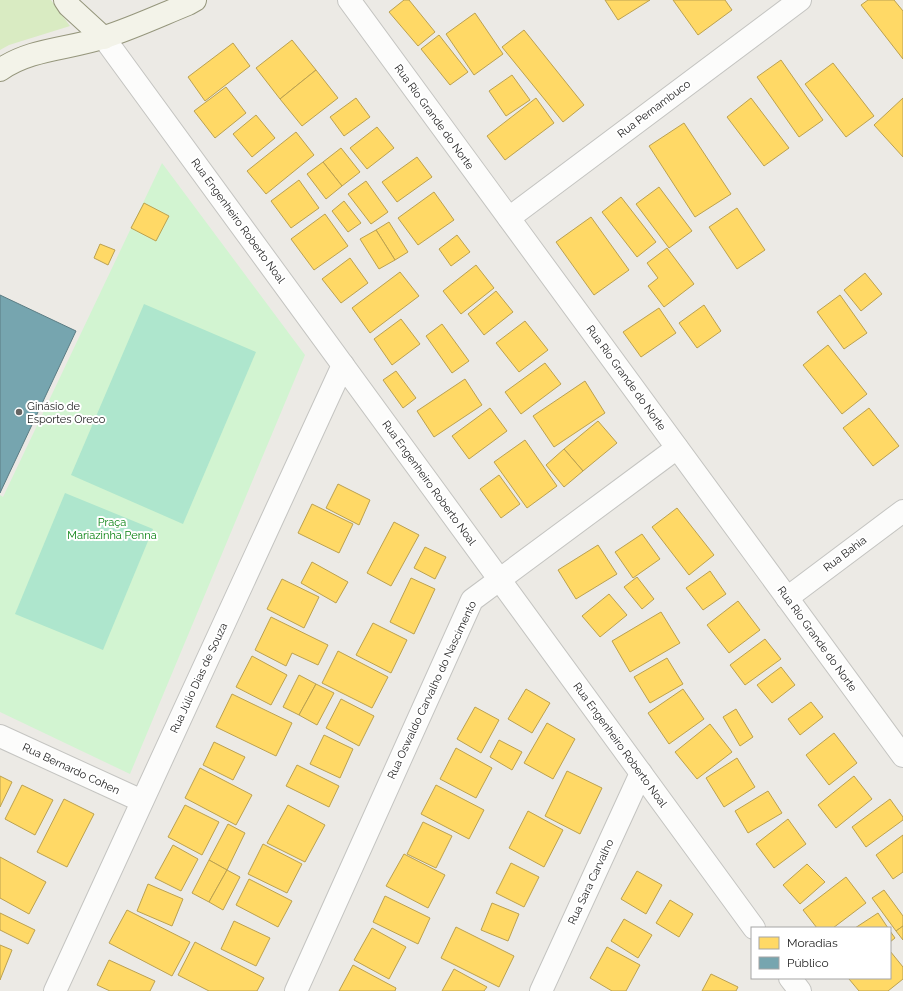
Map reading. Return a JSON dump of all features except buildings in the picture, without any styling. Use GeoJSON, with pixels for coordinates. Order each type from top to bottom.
{"type":"FeatureCollection","features":[{"type":"Feature","properties":{"kind":"main road"},"geometry":{"type":"LineString","coordinates":[[65,0],[69,6],[104,38]]}},
{"type":"Feature","properties":{"kind":"main road"},"geometry":{"type":"LineString","coordinates":[[0,70],[9,63],[30,55],[104,38],[195,0]]}},
{"type":"Feature","properties":{"kind":"street","name":"Rua Rio Grande do Norte"},"geometry":{"type":"LineString","coordinates":[[349,0],[903,756]]}},
{"type":"Feature","properties":{"kind":"street","name":"Rua Pernambuco"},"geometry":{"type":"LineString","coordinates":[[509,218],[800,0]]}},
{"type":"Feature","properties":{"kind":"street","name":"Rua Engenheiro Roberto Noal"},"geometry":{"type":"LineString","coordinates":[[104,38],[753,927]]}},
{"type":"Feature","properties":{"kind":"street","name":"Rua Júlio Dias de Souza"},"geometry":{"type":"LineString","coordinates":[[55,991],[343,365]]}},
{"type":"Feature","properties":{"kind":"street","name":"Rua Oswaldo Carvalho do Nascimento"},"geometry":{"type":"LineString","coordinates":[[296,991],[472,600],[677,448]]}},
{"type":"Feature","properties":{"kind":"street","name":"Rua Bahia"},"geometry":{"type":"LineString","coordinates":[[787,598],[903,511]]}},
{"type":"Feature","properties":{"kind":"street","name":"Rua Bernardo Cohen"},"geometry":{"type":"LineString","coordinates":[[0,736],[142,801]]}},
{"type":"Feature","properties":{"kind":"street","name":"Rua Sara Carvalho"},"geometry":{"type":"LineString","coordinates":[[542,991],[641,773]]}},
{"type":"Feature","properties":{"kind":"green space"},"geometry":{"type":"Polygon","coordinates":[[[0,0],[51,0],[70,26],[9,45],[0,50],[0,0]]]}},
{"type":"Feature","properties":{"kind":"green space","name":"Praça Mariazinha Penna"},"geometry":{"type":"Polygon","coordinates":[[[162,163],[305,355],[130,774],[0,712],[0,495],[3,497],[162,163]]]}},
{"type":"Feature","properties":{"kind":"green space"},"geometry":{"type":"Polygon","coordinates":[[[144,304],[256,352],[183,524],[71,475],[144,304]]]}},
{"type":"Feature","properties":{"kind":"green space"},"geometry":{"type":"Polygon","coordinates":[[[65,493],[153,529],[103,650],[15,614],[65,493]]]}},
{"type":"Feature","properties":{"kind":"place","name":"Ginásio de Esportes Oreco"},"geometry":{"type":"Point","coordinates":[19,412]}}]}
